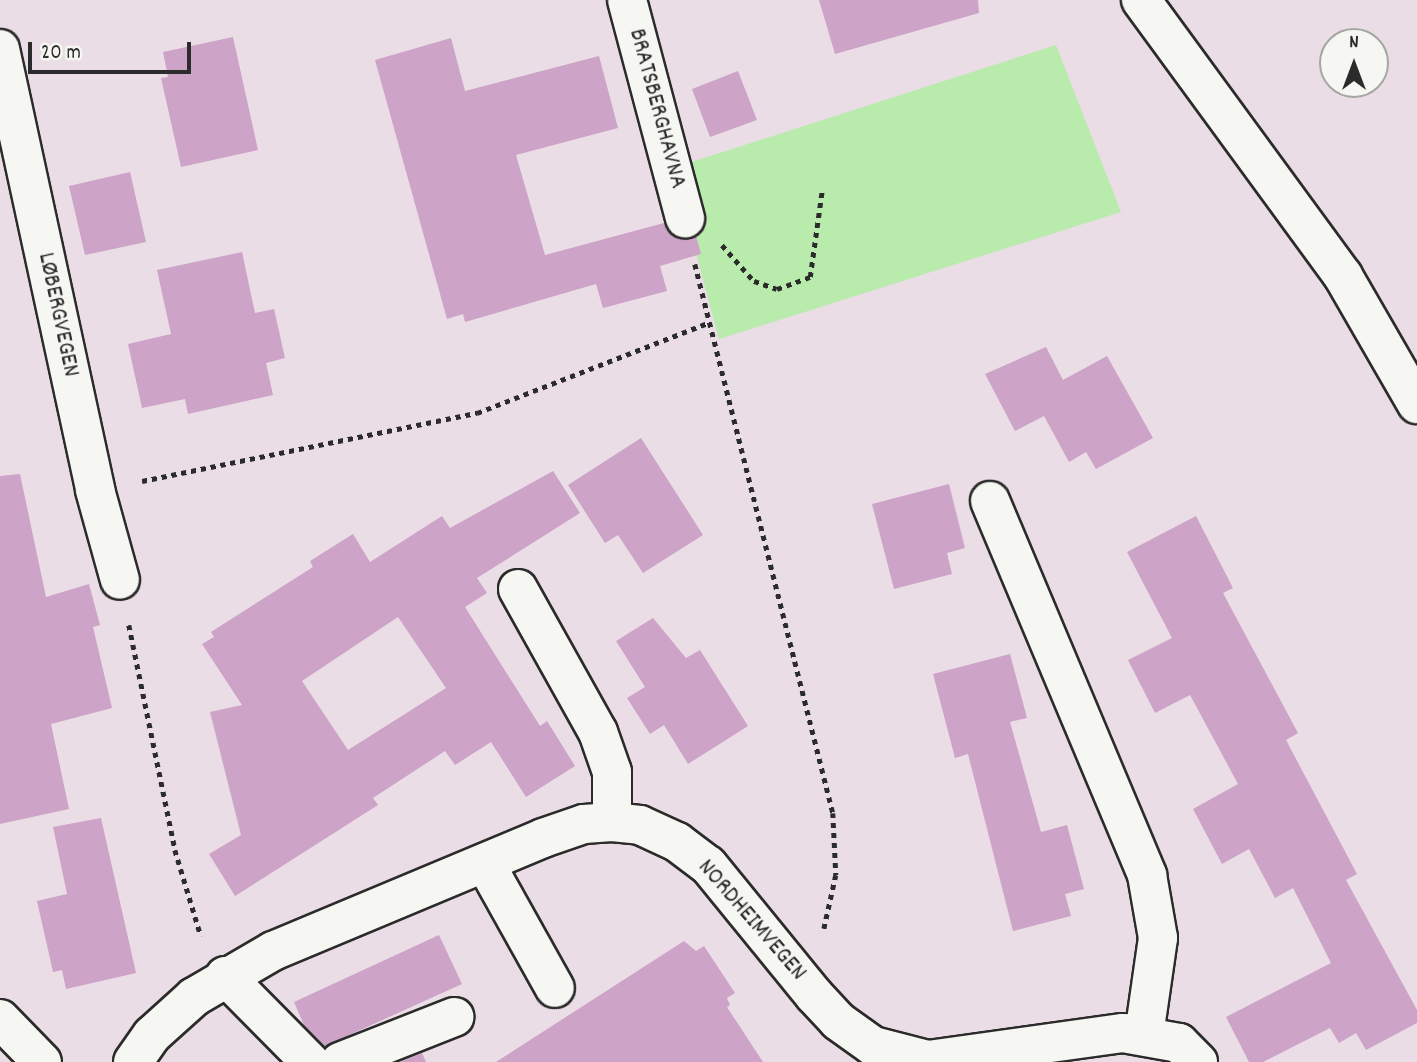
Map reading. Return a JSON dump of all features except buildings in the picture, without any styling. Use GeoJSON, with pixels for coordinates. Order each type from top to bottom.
{"type":"FeatureCollection","features":[{"type":"Feature","properties":{"kind":"street","name":"BRATSBERGHAVNA"},"geometry":{"type":"LineString","coordinates":[[627,0],[685,218]]}},
{"type":"Feature","properties":{"kind":"street"},"geometry":{"type":"LineString","coordinates":[[1140,0],[1343,276],[1417,404]]}},
{"type":"Feature","properties":{"kind":"street","name":"LØBERGVEGEN"},"geometry":{"type":"LineString","coordinates":[[0,48],[95,490],[120,580]]}},
{"type":"Feature","properties":{"kind":"street"},"geometry":{"type":"LineString","coordinates":[[990,501],[1147,875],[1158,938],[1144,1035]]}},
{"type":"Feature","properties":{"kind":"street"},"geometry":{"type":"LineString","coordinates":[[518,589],[598,732],[612,772],[612,822]]}},
{"type":"Feature","properties":{"kind":"street","name":"NORDHEIMVEGEN"},"geometry":{"type":"LineString","coordinates":[[133,1062],[152,1035],[225,976],[273,951],[584,824],[612,822],[640,825],[677,842],[708,865],[814,995],[838,1021],[873,1046],[928,1060],[1123,1033],[1179,1043],[1198,1062]]}},
{"type":"Feature","properties":{"kind":"street"},"geometry":{"type":"LineString","coordinates":[[485,863],[555,988]]}},
{"type":"Feature","properties":{"kind":"street"},"geometry":{"type":"LineString","coordinates":[[225,976],[310,1062]]}},
{"type":"Feature","properties":{"kind":"street"},"geometry":{"type":"LineString","coordinates":[[340,1062],[454,1017]]}},
{"type":"Feature","properties":{"kind":"street"},"geometry":{"type":"LineString","coordinates":[[0,1019],[42,1062]]}},
{"type":"Feature","properties":{"kind":"path"},"geometry":{"type":"LineString","coordinates":[[814,995],[836,875],[833,813],[708,323],[685,218],[709,224],[727,253],[754,281],[777,289],[810,277],[822,191]]}},
{"type":"Feature","properties":{"kind":"path"},"geometry":{"type":"LineString","coordinates":[[95,490],[477,413],[708,323]]}},
{"type":"Feature","properties":{"kind":"path"},"geometry":{"type":"LineString","coordinates":[[120,580],[194,926],[225,976]]}},
{"type":"Feature","properties":{"kind":"green space"},"geometry":{"type":"Polygon","coordinates":[[[1056,45],[1121,212],[719,339],[673,168],[1056,45]]]}}]}
